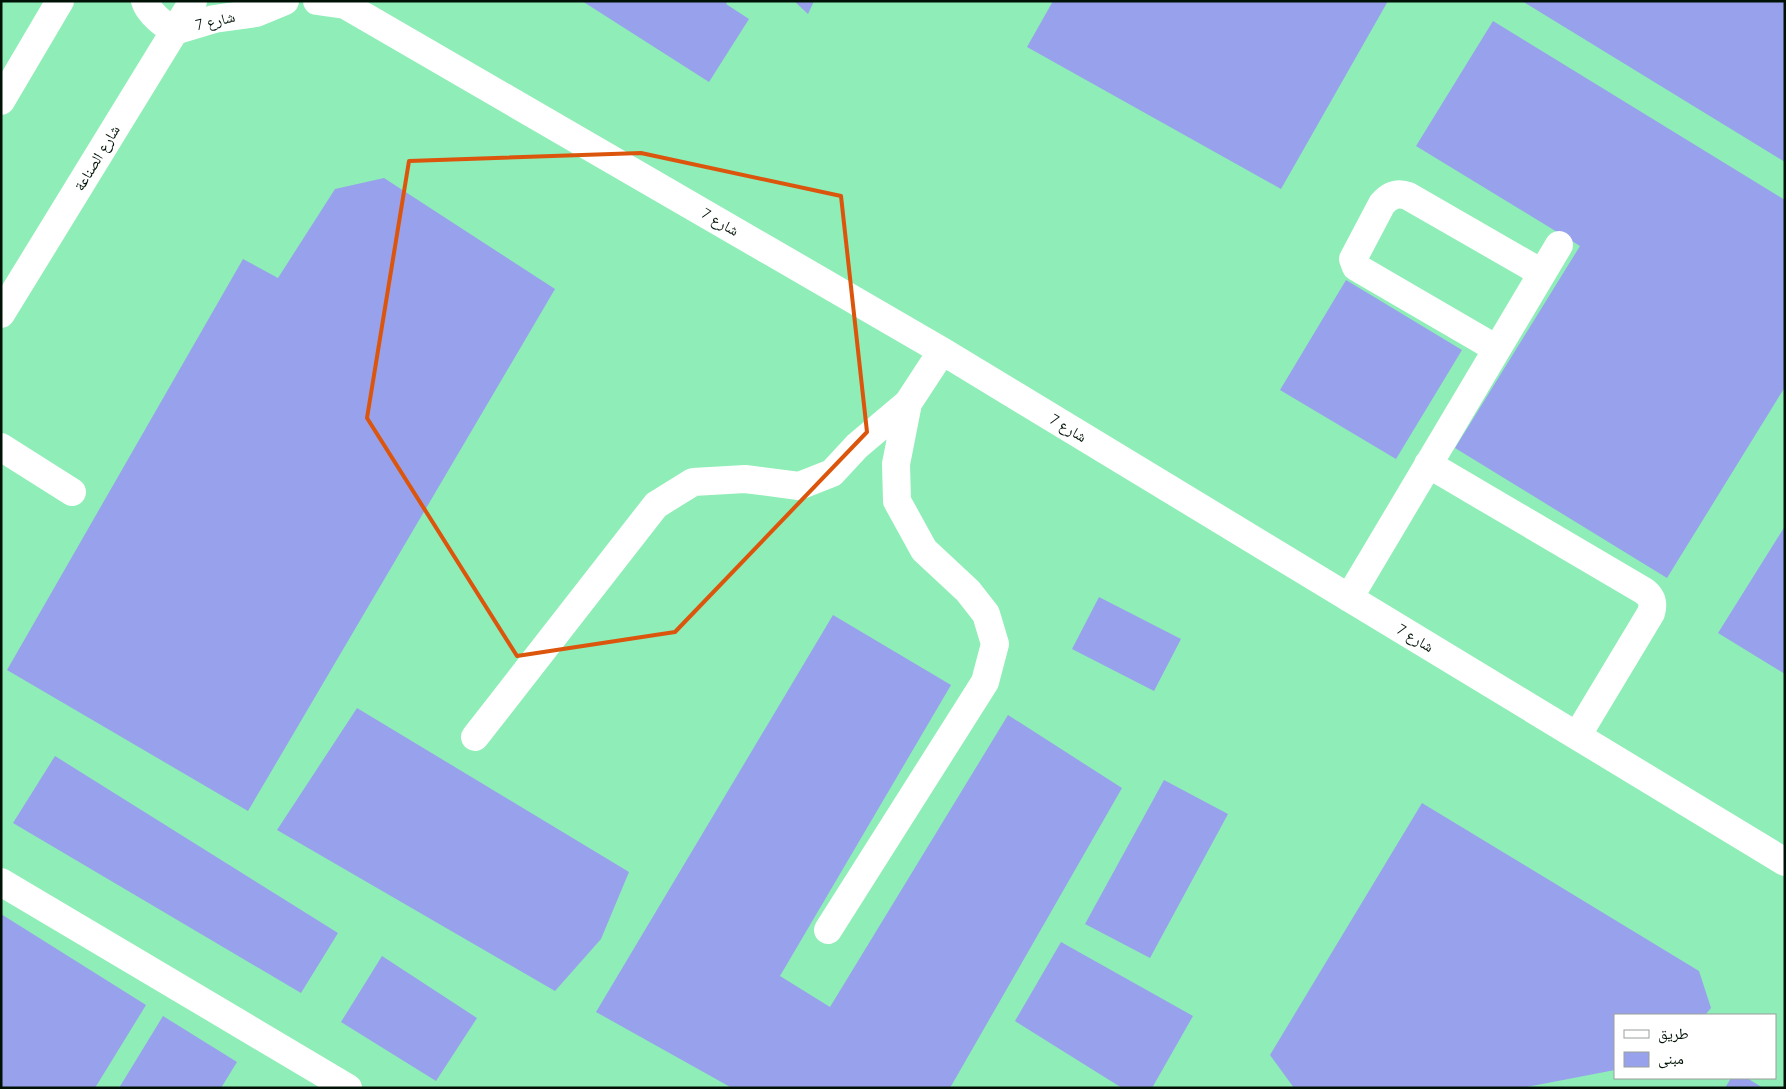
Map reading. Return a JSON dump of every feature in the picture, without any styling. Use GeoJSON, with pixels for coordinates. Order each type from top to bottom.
{"type":"FeatureCollection","features":[{"type":"Feature","properties":{"kind":"street"},"geometry":{"type":"LineString","coordinates":[[1,101],[60,1]]}},
{"type":"Feature","properties":{"kind":"street"},"geometry":{"type":"LineString","coordinates":[[145,1],[147,7],[161,22],[174,32]]}},
{"type":"Feature","properties":{"kind":"street","name":"شارع الصناعة"},"geometry":{"type":"LineString","coordinates":[[1,314],[193,1]]}},
{"type":"Feature","properties":{"kind":"street","name":"شارع 7"},"geometry":{"type":"LineString","coordinates":[[174,32],[214,20],[256,13],[285,1]]}},
{"type":"Feature","properties":{"kind":"street","name":"شارع 7"},"geometry":{"type":"LineString","coordinates":[[317,1],[344,3],[942,350],[1785,862]]}},
{"type":"Feature","properties":{"kind":"street"},"geometry":{"type":"LineString","coordinates":[[1497,349],[1356,267],[1353,259],[1382,204],[1387,198],[1402,193],[1542,273]]}},
{"type":"Feature","properties":{"kind":"street"},"geometry":{"type":"LineString","coordinates":[[1349,598],[1559,245]]}},
{"type":"Feature","properties":{"kind":"street"},"geometry":{"type":"LineString","coordinates":[[475,736],[656,505],[693,482],[745,479],[799,486],[832,473],[856,446],[908,403],[942,350]]}},
{"type":"Feature","properties":{"kind":"street"},"geometry":{"type":"LineString","coordinates":[[828,930],[985,682],[996,644],[986,614],[968,591],[924,550],[897,501],[896,464],[908,403]]}},
{"type":"Feature","properties":{"kind":"street"},"geometry":{"type":"LineString","coordinates":[[1,447],[72,492]]}},
{"type":"Feature","properties":{"kind":"street"},"geometry":{"type":"LineString","coordinates":[[1428,464],[1649,595],[1652,601],[1651,613],[1577,736]]}},
{"type":"Feature","properties":{"kind":"street"},"geometry":{"type":"LineString","coordinates":[[1,882],[348,1088]]}},
{"type":"Feature","properties":{"kind":"highlighted area"},"geometry":{"type":"Polygon","coordinates":[[[641,153],[841,196],[867,432],[675,632],[517,656],[367,418],[409,161],[641,153]]]}},
{"type":"Feature","properties":{"kind":"shaded area"},"geometry":{"type":"Polygon","coordinates":[[[1,1],[1785,1],[1785,1088],[1,1088],[1,1]]]}},
{"type":"Feature","properties":{"kind":"building"},"geometry":{"type":"Polygon","coordinates":[[[582,1],[728,1],[726,4],[749,19],[709,82],[582,1]]]}},
{"type":"Feature","properties":{"kind":"building"},"geometry":{"type":"Polygon","coordinates":[[[794,1],[814,1],[808,14],[794,1]]]}},
{"type":"Feature","properties":{"kind":"building"},"geometry":{"type":"Polygon","coordinates":[[[1053,1],[1388,1],[1281,189],[1027,47],[1053,1]]]}},
{"type":"Feature","properties":{"kind":"building"},"geometry":{"type":"Polygon","coordinates":[[[1522,1],[1785,1],[1785,162],[1522,1]]]}},
{"type":"Feature","properties":{"kind":"building"},"geometry":{"type":"Polygon","coordinates":[[[1493,21],[1785,200],[1785,387],[1667,578],[1455,448],[1580,246],[1416,146],[1493,21]]]}},
{"type":"Feature","properties":{"kind":"building"},"geometry":{"type":"Polygon","coordinates":[[[384,178],[555,289],[248,811],[7,670],[243,259],[278,278],[335,189],[384,178]]]}},
{"type":"Feature","properties":{"kind":"building"},"geometry":{"type":"Polygon","coordinates":[[[1346,280],[1462,350],[1396,459],[1280,390],[1346,280]]]}},
{"type":"Feature","properties":{"kind":"building"},"geometry":{"type":"Polygon","coordinates":[[[1785,526],[1785,674],[1718,633],[1785,526]]]}},
{"type":"Feature","properties":{"kind":"building"},"geometry":{"type":"Polygon","coordinates":[[[1099,597],[1181,639],[1154,691],[1072,649],[1099,597]]]}},
{"type":"Feature","properties":{"kind":"building"},"geometry":{"type":"Polygon","coordinates":[[[833,615],[951,685],[780,976],[830,1007],[1008,715],[1122,788],[950,1088],[732,1088],[596,1012],[833,615]]]}},
{"type":"Feature","properties":{"kind":"building"},"geometry":{"type":"Polygon","coordinates":[[[357,708],[629,872],[601,939],[555,991],[277,830],[357,708]]]}},
{"type":"Feature","properties":{"kind":"building"},"geometry":{"type":"Polygon","coordinates":[[[55,756],[338,933],[301,993],[13,823],[55,756]]]}},
{"type":"Feature","properties":{"kind":"building"},"geometry":{"type":"Polygon","coordinates":[[[1164,780],[1228,814],[1150,958],[1085,924],[1164,780]]]}},
{"type":"Feature","properties":{"kind":"building"},"geometry":{"type":"Polygon","coordinates":[[[1422,803],[1699,971],[1711,1008],[1706,1014],[1614,1014],[1614,1070],[1521,1088],[1294,1088],[1270,1055],[1422,803]]]}},
{"type":"Feature","properties":{"kind":"building"},"geometry":{"type":"Polygon","coordinates":[[[1,914],[146,1005],[95,1088],[1,1088],[1,914]]]}},
{"type":"Feature","properties":{"kind":"building"},"geometry":{"type":"Polygon","coordinates":[[[1061,942],[1193,1016],[1152,1088],[1122,1088],[1015,1021],[1061,942]]]}},
{"type":"Feature","properties":{"kind":"building"},"geometry":{"type":"Polygon","coordinates":[[[382,956],[477,1018],[436,1081],[341,1022],[382,956]]]}},
{"type":"Feature","properties":{"kind":"building"},"geometry":{"type":"Polygon","coordinates":[[[163,1016],[237,1062],[221,1088],[119,1088],[163,1016]]]}},
{"type":"Feature","properties":{"kind":"building"},"geometry":{"type":"Polygon","coordinates":[[[1730,1079],[1749,1079],[1763,1088],[1725,1088],[1730,1079]]]}}]}
